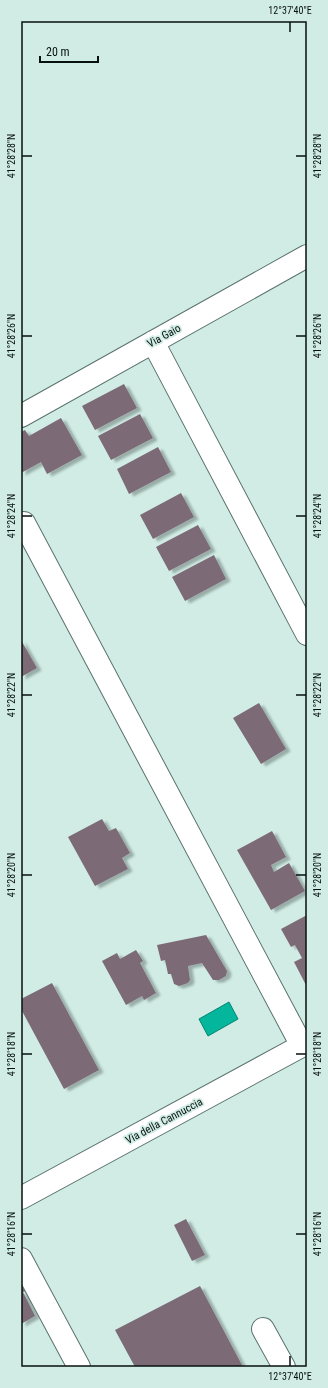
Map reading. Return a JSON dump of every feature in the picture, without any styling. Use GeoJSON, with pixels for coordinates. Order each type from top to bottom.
{"type":"FeatureCollection","features":[{"type":"Feature","properties":{"kind":"street","name":"Via Gaio"},"geometry":{"type":"LineString","coordinates":[[21,416],[307,256]]}},
{"type":"Feature","properties":{"kind":"street"},"geometry":{"type":"LineString","coordinates":[[153,342],[307,634]]}},
{"type":"Feature","properties":{"kind":"street"},"geometry":{"type":"LineString","coordinates":[[24,523],[304,1045]]}},
{"type":"Feature","properties":{"kind":"street","name":"Via della Cannuccia"},"geometry":{"type":"LineString","coordinates":[[21,1198],[304,1045]]}},
{"type":"Feature","properties":{"kind":"street"},"geometry":{"type":"LineString","coordinates":[[21,1259],[79,1367]]}},
{"type":"Feature","properties":{"kind":"street"},"geometry":{"type":"LineString","coordinates":[[263,1329],[284,1367]]}},
{"type":"Feature","properties":{"kind":"shaded area"},"geometry":{"type":"Polygon","coordinates":[[[229,1002],[238,1019],[208,1036],[199,1019],[229,1002]]]}},
{"type":"Feature","properties":{"kind":"building"},"geometry":{"type":"Polygon","coordinates":[[[124,384],[137,408],[95,430],[82,406],[124,384]]]}},
{"type":"Feature","properties":{"kind":"building"},"geometry":{"type":"Polygon","coordinates":[[[140,414],[153,438],[111,460],[98,436],[140,414]]]}},
{"type":"Feature","properties":{"kind":"building"},"geometry":{"type":"Polygon","coordinates":[[[61,418],[82,455],[47,474],[41,462],[21,473],[21,432],[25,430],[29,436],[61,418]]]}},
{"type":"Feature","properties":{"kind":"building"},"geometry":{"type":"Polygon","coordinates":[[[158,447],[171,472],[129,494],[117,469],[158,447]]]}},
{"type":"Feature","properties":{"kind":"building"},"geometry":{"type":"Polygon","coordinates":[[[181,493],[194,517],[153,539],[140,515],[181,493]]]}},
{"type":"Feature","properties":{"kind":"building"},"geometry":{"type":"Polygon","coordinates":[[[198,525],[211,549],[169,571],[156,547],[198,525]]]}},
{"type":"Feature","properties":{"kind":"building"},"geometry":{"type":"Polygon","coordinates":[[[214,555],[226,579],[185,601],[172,577],[214,555]]]}},
{"type":"Feature","properties":{"kind":"building"},"geometry":{"type":"Polygon","coordinates":[[[21,640],[37,668],[21,677],[21,640]]]}},
{"type":"Feature","properties":{"kind":"building"},"geometry":{"type":"Polygon","coordinates":[[[259,703],[286,749],[261,764],[233,718],[259,703]]]}},
{"type":"Feature","properties":{"kind":"building"},"geometry":{"type":"Polygon","coordinates":[[[102,819],[109,831],[116,828],[130,853],[122,858],[128,869],[95,886],[68,837],[102,819]]]}},
{"type":"Feature","properties":{"kind":"building"},"geometry":{"type":"Polygon","coordinates":[[[272,831],[286,857],[271,865],[274,872],[289,863],[305,891],[271,910],[237,850],[272,831]]]}},
{"type":"Feature","properties":{"kind":"building"},"geometry":{"type":"Polygon","coordinates":[[[307,915],[307,987],[294,962],[302,958],[295,945],[291,947],[281,929],[307,915]]]}},
{"type":"Feature","properties":{"kind":"building"},"geometry":{"type":"Polygon","coordinates":[[[206,935],[227,971],[226,976],[219,980],[213,980],[202,963],[188,966],[190,980],[188,983],[179,986],[174,984],[171,974],[168,974],[165,960],[161,961],[157,945],[206,935]]]}},
{"type":"Feature","properties":{"kind":"building"},"geometry":{"type":"Polygon","coordinates":[[[136,950],[143,961],[140,963],[156,993],[144,1000],[142,996],[126,1005],[102,961],[117,953],[120,959],[136,950]]]}},
{"type":"Feature","properties":{"kind":"building"},"geometry":{"type":"Polygon","coordinates":[[[52,983],[99,1070],[64,1089],[21,1009],[21,999],[52,983]]]}},
{"type":"Feature","properties":{"kind":"building"},"geometry":{"type":"Polygon","coordinates":[[[186,1219],[205,1255],[192,1261],[174,1225],[186,1219]]]}},
{"type":"Feature","properties":{"kind":"building"},"geometry":{"type":"Polygon","coordinates":[[[21,1277],[28,1290],[23,1292],[35,1316],[21,1324],[21,1277]]]}},
{"type":"Feature","properties":{"kind":"building"},"geometry":{"type":"Polygon","coordinates":[[[200,1286],[243,1367],[135,1367],[115,1330],[200,1286]]]}}]}
